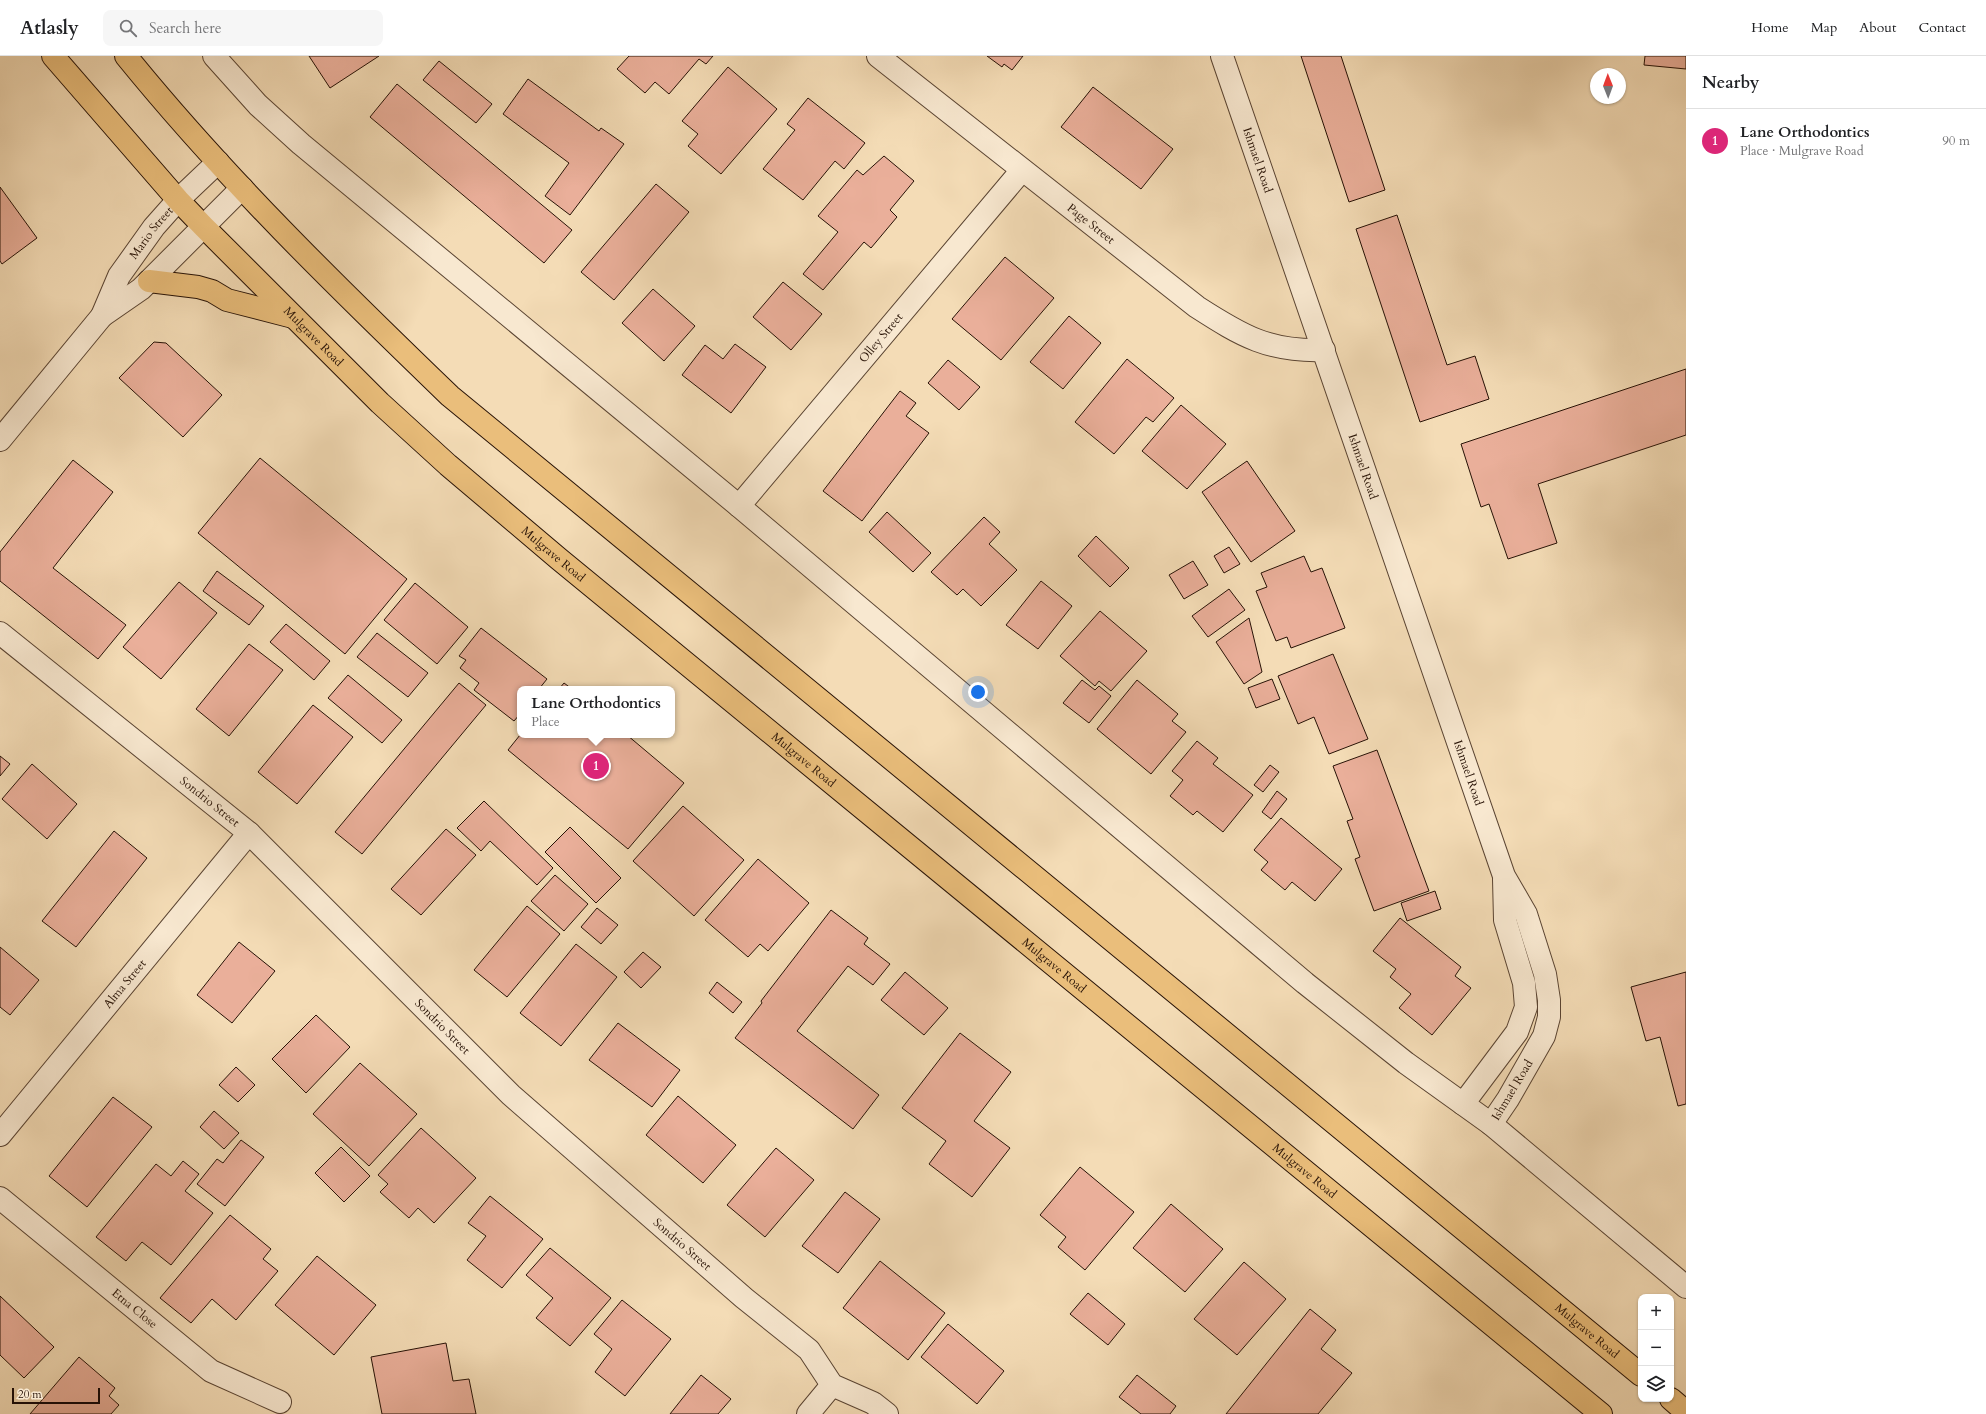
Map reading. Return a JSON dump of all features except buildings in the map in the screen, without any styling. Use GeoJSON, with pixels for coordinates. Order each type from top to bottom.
{"type":"FeatureCollection","features":[{"type":"Feature","properties":{"kind":"main road","name":"Mulgrave Road"},"geometry":{"type":"LineString","coordinates":[[54,56],[178,200],[203,226],[380,403],[448,465],[559,559],[1601,1414]]}},
{"type":"Feature","properties":{"kind":"main road","name":"Mulgrave Road"},"geometry":{"type":"LineString","coordinates":[[126,56],[183,124],[314,264],[456,401],[1638,1373]]}},
{"type":"Feature","properties":{"kind":"main road"},"geometry":{"type":"LineString","coordinates":[[149,281],[198,286],[212,291],[227,300],[294,318]]}},
{"type":"Feature","properties":{"kind":"main road"},"geometry":{"type":"LineString","coordinates":[[1674,1402],[1686,1412]]}},
{"type":"Feature","properties":{"kind":"street"},"geometry":{"type":"LineString","coordinates":[[214,56],[258,104],[301,144],[739,506],[1305,983],[1406,1062],[1491,1124],[1686,1287]]}},
{"type":"Feature","properties":{"kind":"street","name":"Page Street"},"geometry":{"type":"LineString","coordinates":[[878,56],[1197,307],[1248,338],[1273,346],[1300,350],[1324,350]]}},
{"type":"Feature","properties":{"kind":"street","name":"Ishmael Road"},"geometry":{"type":"LineString","coordinates":[[1222,56],[1504,876],[1526,914],[1548,986],[1549,1017],[1544,1036],[1508,1099],[1491,1124]]}},
{"type":"Feature","properties":{"kind":"street","name":"Mario Street"},"geometry":{"type":"LineString","coordinates":[[0,440],[102,316],[119,276],[154,227],[178,200],[218,162]]}},
{"type":"Feature","properties":{"kind":"street","name":"Olley Street"},"geometry":{"type":"LineString","coordinates":[[739,506],[1022,170]]}},
{"type":"Feature","properties":{"kind":"street","name":"Mario Street"},"geometry":{"type":"LineString","coordinates":[[102,316],[139,292],[242,188]]}},
{"type":"Feature","properties":{"kind":"street","name":"Sondrio Street"},"geometry":{"type":"LineString","coordinates":[[0,633],[249,833],[511,1095],[744,1298],[809,1350],[832,1385]]}},
{"type":"Feature","properties":{"kind":"street","name":"Alma Street"},"geometry":{"type":"LineString","coordinates":[[0,1135],[249,833]]}},
{"type":"Feature","properties":{"kind":"street","name":"Ishmael Road"},"geometry":{"type":"LineString","coordinates":[[1463,1104],[1518,1032],[1526,1007],[1524,983],[1505,920],[1504,876]]}},
{"type":"Feature","properties":{"kind":"street","name":"Etna Close"},"geometry":{"type":"LineString","coordinates":[[0,1198],[211,1371],[280,1402]]}},
{"type":"Feature","properties":{"kind":"street"},"geometry":{"type":"LineString","coordinates":[[808,1414],[832,1385],[872,1403],[887,1414]]}},
{"type":"Feature","properties":{"kind":"place","name":"Lane Orthodontics"},"geometry":{"type":"Point","coordinates":[596,766]}}]}
